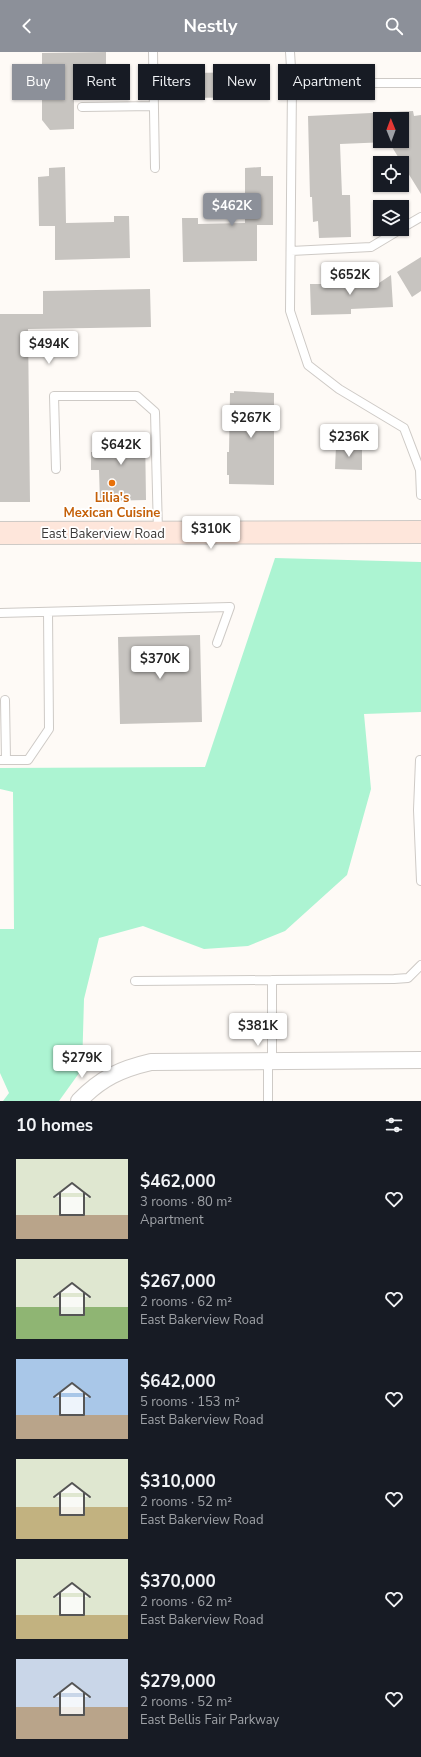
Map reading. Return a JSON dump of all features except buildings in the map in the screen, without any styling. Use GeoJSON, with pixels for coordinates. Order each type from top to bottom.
{"type":"FeatureCollection","features":[{"type":"Feature","properties":{"kind":"main road","name":"East Bakerview Road"},"geometry":{"type":"LineString","coordinates":[[0,533],[421,532]]}},
{"type":"Feature","properties":{"kind":"street"},"geometry":{"type":"LineString","coordinates":[[79,1101],[105,1079],[127,1068],[151,1062],[421,1060]]}},
{"type":"Feature","properties":{"kind":"lane"},"geometry":{"type":"LineString","coordinates":[[153,52],[154,168]]}},
{"type":"Feature","properties":{"kind":"lane"},"geometry":{"type":"LineString","coordinates":[[290,52],[291,64]]}},
{"type":"Feature","properties":{"kind":"lane"},"geometry":{"type":"LineString","coordinates":[[375,82],[421,82]]}},
{"type":"Feature","properties":{"kind":"lane"},"geometry":{"type":"LineString","coordinates":[[292,100],[290,311],[308,365],[339,389],[404,428],[420,470],[421,495]]}},
{"type":"Feature","properties":{"kind":"lane"},"geometry":{"type":"LineString","coordinates":[[82,107],[154,106]]}},
{"type":"Feature","properties":{"kind":"lane"},"geometry":{"type":"LineString","coordinates":[[409,225],[421,217]]}},
{"type":"Feature","properties":{"kind":"lane"},"geometry":{"type":"LineString","coordinates":[[291,252],[371,247],[390,236]]}},
{"type":"Feature","properties":{"kind":"lane"},"geometry":{"type":"LineString","coordinates":[[56,469],[54,396],[137,396],[155,412],[158,533]]}},
{"type":"Feature","properties":{"kind":"lane"},"geometry":{"type":"LineString","coordinates":[[0,613],[230,607],[217,643]]}},
{"type":"Feature","properties":{"kind":"lane"},"geometry":{"type":"LineString","coordinates":[[5,700],[3,760],[28,760],[50,729],[48,612]]}},
{"type":"Feature","properties":{"kind":"lane"},"geometry":{"type":"LineString","coordinates":[[420,760],[418,810],[421,881]]}},
{"type":"Feature","properties":{"kind":"lane"},"geometry":{"type":"LineString","coordinates":[[135,981],[394,979],[408,978],[421,965]]}},
{"type":"Feature","properties":{"kind":"lane"},"geometry":{"type":"LineString","coordinates":[[268,1101],[272,980]]}},
{"type":"Feature","properties":{"kind":"green space"},"geometry":{"type":"Polygon","coordinates":[[[275,558],[421,562],[421,712],[364,714],[371,789],[347,875],[285,931],[248,946],[204,949],[143,926],[99,938],[84,999],[82,1069],[59,1101],[3,1101],[9,1093],[0,1073],[0,929],[14,929],[13,792],[0,789],[0,768],[205,767],[275,558]]]}},
{"type":"Feature","properties":{"kind":"place","name":"Lilia's Mexican Cuisine"},"geometry":{"type":"Point","coordinates":[112,483]}}]}
